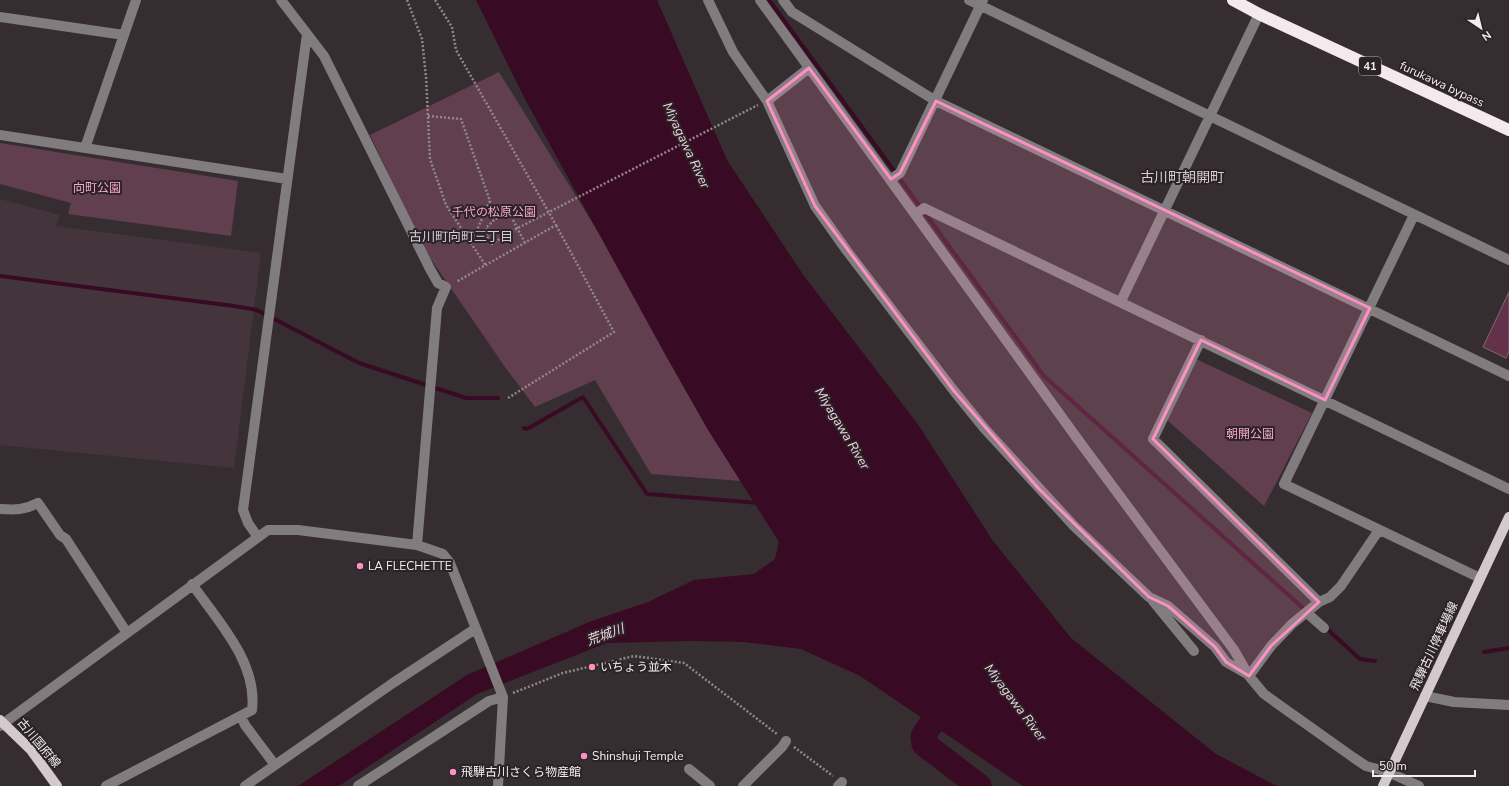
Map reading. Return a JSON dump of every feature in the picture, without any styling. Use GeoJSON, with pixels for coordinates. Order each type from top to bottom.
{"type":"FeatureCollection","features":[{"type":"Feature","properties":{"kind":"highway","name":"furukawa bypass"},"geometry":{"type":"LineString","coordinates":[[1233,0],[1259,14],[1509,130]]}},
{"type":"Feature","properties":{"kind":"main road","name":"飛騨古川停車場線"},"geometry":{"type":"LineString","coordinates":[[1384,784],[1388,772],[1509,517]]}},
{"type":"Feature","properties":{"kind":"main road","name":"古川国府線"},"geometry":{"type":"LineString","coordinates":[[2,723],[31,750],[47,770],[57,786]]}},
{"type":"Feature","properties":{"kind":"street"},"geometry":{"type":"LineString","coordinates":[[85,148],[136,0]]}},
{"type":"Feature","properties":{"kind":"street"},"geometry":{"type":"LineString","coordinates":[[281,0],[324,56],[430,270],[438,282],[446,287],[437,308],[417,545]]}},
{"type":"Feature","properties":{"kind":"street"},"geometry":{"type":"LineString","coordinates":[[708,0],[733,52],[767,101],[815,206],[847,251],[984,428],[1074,526],[1149,597],[1194,651]]}},
{"type":"Feature","properties":{"kind":"street"},"geometry":{"type":"LineString","coordinates":[[760,0],[809,68],[894,176],[1079,441],[1234,650],[1249,676],[1264,694],[1366,766],[1388,772],[1419,786]]}},
{"type":"Feature","properties":{"kind":"street"},"geometry":{"type":"LineString","coordinates":[[783,0],[792,12],[936,101],[1509,376]]}},
{"type":"Feature","properties":{"kind":"street"},"geometry":{"type":"LineString","coordinates":[[969,0],[981,3],[1414,216],[1509,260]]}},
{"type":"Feature","properties":{"kind":"street"},"geometry":{"type":"LineString","coordinates":[[894,176],[936,101],[981,3]]}},
{"type":"Feature","properties":{"kind":"street"},"geometry":{"type":"LineString","coordinates":[[1121,301],[1259,14]]}},
{"type":"Feature","properties":{"kind":"street"},"geometry":{"type":"LineString","coordinates":[[0,17],[124,35]]}},
{"type":"Feature","properties":{"kind":"street"},"geometry":{"type":"LineString","coordinates":[[257,536],[248,523],[243,510],[307,34]]}},
{"type":"Feature","properties":{"kind":"street"},"geometry":{"type":"LineString","coordinates":[[767,101],[809,68]]}},
{"type":"Feature","properties":{"kind":"street"},"geometry":{"type":"LineString","coordinates":[[0,135],[287,179]]}},
{"type":"Feature","properties":{"kind":"street"},"geometry":{"type":"LineString","coordinates":[[919,212],[1121,301],[1509,489]]}},
{"type":"Feature","properties":{"kind":"street"},"geometry":{"type":"LineString","coordinates":[[1414,216],[1284,484],[1480,578]]}},
{"type":"Feature","properties":{"kind":"street"},"geometry":{"type":"LineString","coordinates":[[1201,340],[1153,439],[1319,602]]}},
{"type":"Feature","properties":{"kind":"street"},"geometry":{"type":"LineString","coordinates":[[0,509],[28,509],[38,503],[60,535],[66,539],[127,633]]}},
{"type":"Feature","properties":{"kind":"street"},"geometry":{"type":"LineString","coordinates":[[2,723],[127,633],[257,536],[268,530],[276,529],[417,545],[443,554],[450,563],[476,633],[503,697],[498,786]]}},
{"type":"Feature","properties":{"kind":"street"},"geometry":{"type":"LineString","coordinates":[[1249,676],[1271,646],[1292,624],[1319,602],[1330,597],[1341,586],[1379,530]]}},
{"type":"Feature","properties":{"kind":"street"},"geometry":{"type":"LineString","coordinates":[[106,786],[252,710],[253,698],[245,664],[234,644],[192,584]]}},
{"type":"Feature","properties":{"kind":"street"},"geometry":{"type":"LineString","coordinates":[[1149,597],[1168,606],[1215,647],[1226,662],[1249,676]]}},
{"type":"Feature","properties":{"kind":"street"},"geometry":{"type":"LineString","coordinates":[[1307,613],[1324,628]]}},
{"type":"Feature","properties":{"kind":"street"},"geometry":{"type":"LineString","coordinates":[[245,786],[393,683],[476,633]]}},
{"type":"Feature","properties":{"kind":"street"},"geometry":{"type":"LineString","coordinates":[[1425,696],[1454,702],[1509,704]]}},
{"type":"Feature","properties":{"kind":"street"},"geometry":{"type":"LineString","coordinates":[[358,786],[489,701],[503,697]]}},
{"type":"Feature","properties":{"kind":"street"},"geometry":{"type":"LineString","coordinates":[[241,716],[245,725],[275,765]]}},
{"type":"Feature","properties":{"kind":"street"},"geometry":{"type":"LineString","coordinates":[[743,786],[782,747],[786,741]]}},
{"type":"Feature","properties":{"kind":"street"},"geometry":{"type":"LineString","coordinates":[[689,769],[710,786]]}},
{"type":"Feature","properties":{"kind":"path"},"geometry":{"type":"LineString","coordinates":[[407,0],[422,39],[426,77],[430,159],[446,205],[486,266]]}},
{"type":"Feature","properties":{"kind":"path"},"geometry":{"type":"LineString","coordinates":[[435,0],[452,27],[456,50],[556,225],[614,332],[508,398]]}},
{"type":"Feature","properties":{"kind":"path"},"geometry":{"type":"LineString","coordinates":[[526,243],[511,216],[495,219],[486,228],[488,239],[492,244],[510,232],[754,107]]}},
{"type":"Feature","properties":{"kind":"path"},"geometry":{"type":"LineString","coordinates":[[428,116],[461,119],[490,201],[471,243]]}},
{"type":"Feature","properties":{"kind":"path"},"geometry":{"type":"LineString","coordinates":[[446,287],[486,266],[556,225]]}},
{"type":"Feature","properties":{"kind":"path"},"geometry":{"type":"LineString","coordinates":[[503,697],[563,673],[634,656],[684,663],[696,674],[786,741],[840,784]]}},
{"type":"Feature","properties":{"kind":"highlighted area"},"geometry":{"type":"Polygon","coordinates":[[[809,68],[891,179],[900,173],[936,101],[1370,308],[1325,400],[1201,340],[1153,439],[1319,602],[1271,646],[1249,676],[1226,662],[1215,647],[1168,606],[1149,597],[1038,488],[954,391],[815,206],[767,101],[809,68]]]}},
{"type":"Feature","properties":{"kind":"shaded area"},"geometry":{"type":"Polygon","coordinates":[[[0,199],[60,215],[56,226],[261,253],[234,468],[0,445],[0,199]]]}},
{"type":"Feature","properties":{"kind":"green space","name":"千代の松原公園"},"geometry":{"type":"Polygon","coordinates":[[[499,72],[753,482],[651,474],[595,380],[535,407],[505,367],[424,249],[370,135],[499,72]]]}},
{"type":"Feature","properties":{"kind":"green space","name":"向町公園"},"geometry":{"type":"Polygon","coordinates":[[[0,143],[238,181],[231,236],[68,214],[71,203],[0,184],[0,143]]]}},
{"type":"Feature","properties":{"kind":"green space","name":"朝開公園"},"geometry":{"type":"Polygon","coordinates":[[[1196,359],[1312,413],[1264,506],[1167,420],[1196,359]]]}},
{"type":"Feature","properties":{"kind":"water"},"geometry":{"type":"Polygon","coordinates":[[[476,0],[657,0],[727,160],[804,276],[917,423],[993,541],[1071,638],[1216,754],[1277,786],[1023,786],[860,676],[801,649],[744,642],[690,641],[607,643],[477,694],[339,786],[298,786],[467,675],[589,622],[648,602],[694,580],[754,574],[775,559],[779,542],[708,430],[666,356],[526,101],[476,0]]]}},
{"type":"Feature","properties":{"kind":"building"},"geometry":{"type":"Polygon","coordinates":[[[1509,292],[1509,352],[1506,358],[1483,347],[1509,292]]]}},
{"type":"Feature","properties":{"kind":"waterway"},"geometry":{"type":"LineString","coordinates":[[769,0],[1044,376],[1303,608]]}},
{"type":"Feature","properties":{"kind":"waterway"},"geometry":{"type":"LineString","coordinates":[[0,276],[257,310],[359,363],[466,398],[498,398]]}},
{"type":"Feature","properties":{"kind":"waterway"},"geometry":{"type":"LineString","coordinates":[[524,428],[527,429],[583,397],[647,494],[759,503]]}},
{"type":"Feature","properties":{"kind":"waterway"},"geometry":{"type":"LineString","coordinates":[[1328,630],[1360,659],[1375,661]]}},
{"type":"Feature","properties":{"kind":"waterway"},"geometry":{"type":"LineString","coordinates":[[1484,652],[1509,648]]}},
{"type":"Feature","properties":{"kind":"waterway"},"geometry":{"type":"LineString","coordinates":[[950,697],[923,736],[924,744],[979,786]]}},
{"type":"Feature","properties":{"kind":"place","name":"LA FLECHETTE"},"geometry":{"type":"Point","coordinates":[360,566]}},
{"type":"Feature","properties":{"kind":"place","name":"いちょう並木"},"geometry":{"type":"Point","coordinates":[592,667]}},
{"type":"Feature","properties":{"kind":"place","name":"Shinshuji Temple"},"geometry":{"type":"Point","coordinates":[584,756]}},
{"type":"Feature","properties":{"kind":"place","name":"飛騨古川さくら物産館"},"geometry":{"type":"Point","coordinates":[453,772]}},
{"type":"Feature","properties":{"kind":"district","name":"古川町朝開町"},"geometry":{"type":"Point","coordinates":[1182,177]}},
{"type":"Feature","properties":{"kind":"district","name":"古川町向町三丁目"},"geometry":{"type":"Point","coordinates":[461,236]}},
{"type":"Feature","properties":{"kind":"water label","name":"Miyagawa River"},"geometry":{"type":"Point","coordinates":[687,145]}},
{"type":"Feature","properties":{"kind":"water label","name":"Miyagawa River"},"geometry":{"type":"Point","coordinates":[843,428]}},
{"type":"Feature","properties":{"kind":"water label","name":"荒城川"},"geometry":{"type":"Point","coordinates":[605,634]}},
{"type":"Feature","properties":{"kind":"water label","name":"Miyagawa River"},"geometry":{"type":"Point","coordinates":[1016,702]}}]}
